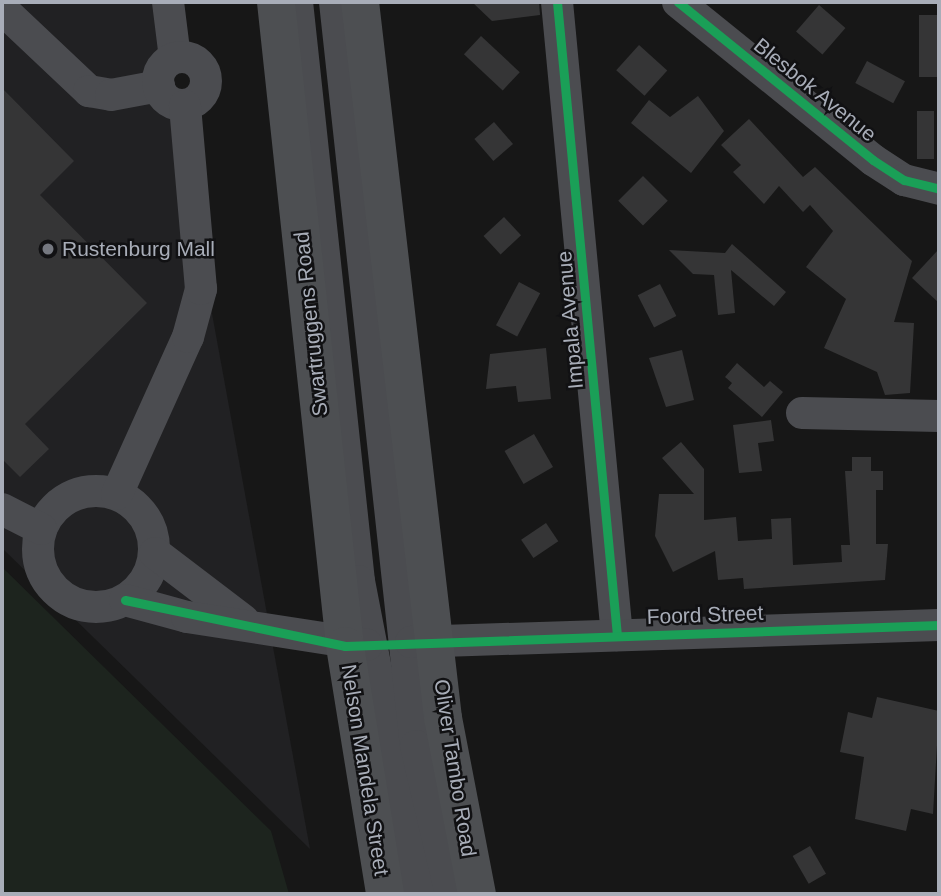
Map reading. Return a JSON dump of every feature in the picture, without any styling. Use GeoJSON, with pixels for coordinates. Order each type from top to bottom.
{"type":"FeatureCollection","features":[{"type":"Feature","properties":{"kind":"main road","name":"Swartruggens Road"},"geometry":{"type":"LineString","coordinates":[[276,2],[358,646]]}},
{"type":"Feature","properties":{"kind":"main road"},"geometry":{"type":"LineString","coordinates":[[360,2],[421,642]]}},
{"type":"Feature","properties":{"kind":"main road","name":"Oliver Tambo Road"},"geometry":{"type":"LineString","coordinates":[[421,642],[477,894]]}},
{"type":"Feature","properties":{"kind":"main road","name":"Nelson Mandela Street"},"geometry":{"type":"LineString","coordinates":[[358,646],[385,894]]}},
{"type":"Feature","properties":{"kind":"street"},"geometry":{"type":"LineString","coordinates":[[168,2],[175,58]]}},
{"type":"Feature","properties":{"kind":"street"},"geometry":{"type":"LineString","coordinates":[[297,2],[358,646],[419,894]]}},
{"type":"Feature","properties":{"kind":"street"},"geometry":{"type":"LineString","coordinates":[[335,2],[421,642],[416,746],[451,894]]}},
{"type":"Feature","properties":{"kind":"street","name":"Impala Avenue"},"geometry":{"type":"LineString","coordinates":[[557,2],[617,635]]}},
{"type":"Feature","properties":{"kind":"street","name":"Blesbok Avenue"},"geometry":{"type":"LineString","coordinates":[[678,2],[873,160],[904,180],[939,189]]}},
{"type":"Feature","properties":{"kind":"street"},"geometry":{"type":"LineString","coordinates":[[2,9],[89,91],[111,95],[159,86]]}},
{"type":"Feature","properties":{"kind":"street"},"geometry":{"type":"LineString","coordinates":[[175,58],[199,63],[206,77],[204,93],[186,106],[170,103],[159,86],[162,67],[175,58]]}},
{"type":"Feature","properties":{"kind":"street"},"geometry":{"type":"LineString","coordinates":[[117,494],[188,337],[201,289],[186,106]]}},
{"type":"Feature","properties":{"kind":"street"},"geometry":{"type":"LineString","coordinates":[[802,413],[939,416]]}},
{"type":"Feature","properties":{"kind":"street"},"geometry":{"type":"LineString","coordinates":[[125,600],[141,587],[155,553],[146,517],[117,494],[80,492],[56,506],[41,529],[37,549],[51,587],[86,607],[125,600],[187,617],[246,622]]}},
{"type":"Feature","properties":{"kind":"street"},"geometry":{"type":"LineString","coordinates":[[2,509],[41,529]]}},
{"type":"Feature","properties":{"kind":"street"},"geometry":{"type":"LineString","coordinates":[[155,553],[246,622]]}},
{"type":"Feature","properties":{"kind":"street","name":"Foord Street"},"geometry":{"type":"LineString","coordinates":[[246,622],[358,646],[939,625]]}},
{"type":"Feature","properties":{"kind":"shaded area"},"geometry":{"type":"Polygon","coordinates":[[[2,2],[155,2],[310,849],[2,548],[2,2]]]}},
{"type":"Feature","properties":{"kind":"shaded area"},"geometry":{"type":"Polygon","coordinates":[[[2,567],[271,831],[289,894],[2,894],[2,567]]]}},
{"type":"Feature","properties":{"kind":"building"},"geometry":{"type":"Polygon","coordinates":[[[472,2],[539,2],[540,15],[492,21],[472,2]]]}},
{"type":"Feature","properties":{"kind":"building"},"geometry":{"type":"Polygon","coordinates":[[[819,5],[845,28],[822,54],[796,31],[819,5]]]}},
{"type":"Feature","properties":{"kind":"building"},"geometry":{"type":"Polygon","coordinates":[[[919,15],[939,15],[939,77],[919,77],[919,15]]]}},
{"type":"Feature","properties":{"kind":"building"},"geometry":{"type":"Polygon","coordinates":[[[481,36],[520,72],[503,90],[464,54],[481,36]]]}},
{"type":"Feature","properties":{"kind":"building"},"geometry":{"type":"Polygon","coordinates":[[[639,45],[667,70],[644,96],[616,70],[639,45]]]}},
{"type":"Feature","properties":{"kind":"building"},"geometry":{"type":"Polygon","coordinates":[[[867,61],[905,81],[893,103],[855,83],[867,61]]]}},
{"type":"Feature","properties":{"kind":"building","name":"Rustenburg Mall"},"geometry":{"type":"Polygon","coordinates":[[[2,88],[74,161],[40,195],[147,303],[25,424],[49,449],[20,477],[2,459],[2,88]]]}},
{"type":"Feature","properties":{"kind":"building"},"geometry":{"type":"Polygon","coordinates":[[[698,96],[724,131],[691,173],[631,123],[649,100],[670,117],[698,96]]]}},
{"type":"Feature","properties":{"kind":"building"},"geometry":{"type":"Polygon","coordinates":[[[917,111],[934,111],[934,159],[917,159],[917,111]]]}},
{"type":"Feature","properties":{"kind":"building"},"geometry":{"type":"Polygon","coordinates":[[[749,119],[803,177],[815,167],[912,261],[894,322],[914,323],[910,393],[885,395],[877,372],[824,348],[846,299],[806,267],[833,231],[810,205],[803,212],[779,186],[764,204],[733,172],[741,165],[721,145],[749,119]]]}},
{"type":"Feature","properties":{"kind":"building"},"geometry":{"type":"Polygon","coordinates":[[[494,122],[513,144],[493,161],[474,139],[494,122]]]}},
{"type":"Feature","properties":{"kind":"building"},"geometry":{"type":"Polygon","coordinates":[[[643,176],[668,201],[643,225],[618,201],[643,176]]]}},
{"type":"Feature","properties":{"kind":"building"},"geometry":{"type":"Polygon","coordinates":[[[504,217],[521,235],[501,254],[484,236],[504,217]]]}},
{"type":"Feature","properties":{"kind":"building"},"geometry":{"type":"Polygon","coordinates":[[[732,244],[786,292],[774,306],[731,270],[735,313],[718,315],[714,275],[693,274],[669,250],[725,253],[732,244]]]}},
{"type":"Feature","properties":{"kind":"building"},"geometry":{"type":"Polygon","coordinates":[[[939,249],[939,303],[912,278],[939,249]]]}},
{"type":"Feature","properties":{"kind":"building"},"geometry":{"type":"Polygon","coordinates":[[[519,282],[540,293],[517,337],[496,325],[519,282]]]}},
{"type":"Feature","properties":{"kind":"building"},"geometry":{"type":"Polygon","coordinates":[[[660,284],[676,316],[654,327],[638,295],[660,284]]]}},
{"type":"Feature","properties":{"kind":"building"},"geometry":{"type":"Polygon","coordinates":[[[546,348],[551,399],[518,402],[516,386],[486,389],[490,354],[546,348]]]}},
{"type":"Feature","properties":{"kind":"building"},"geometry":{"type":"Polygon","coordinates":[[[682,350],[694,400],[666,407],[649,358],[682,350]]]}},
{"type":"Feature","properties":{"kind":"building"},"geometry":{"type":"Polygon","coordinates":[[[737,363],[764,387],[770,381],[783,392],[762,417],[728,388],[732,383],[725,377],[737,363]]]}},
{"type":"Feature","properties":{"kind":"building"},"geometry":{"type":"Polygon","coordinates":[[[771,420],[774,441],[758,443],[762,471],[739,473],[733,425],[771,420]]]}},
{"type":"Feature","properties":{"kind":"building"},"geometry":{"type":"Polygon","coordinates":[[[534,434],[553,467],[524,484],[505,451],[534,434]]]}},
{"type":"Feature","properties":{"kind":"building"},"geometry":{"type":"Polygon","coordinates":[[[681,442],[704,469],[704,520],[736,517],[738,541],[772,539],[771,519],[791,518],[793,565],[842,562],[841,545],[850,545],[845,471],[852,471],[852,457],[871,457],[871,471],[883,471],[883,490],[876,490],[876,544],[888,544],[885,580],[744,589],[743,578],[718,580],[715,551],[673,572],[655,536],[659,494],[694,494],[662,458],[681,442]]]}},
{"type":"Feature","properties":{"kind":"building"},"geometry":{"type":"Polygon","coordinates":[[[546,523],[558,541],[533,558],[521,540],[546,523]]]}},
{"type":"Feature","properties":{"kind":"building"},"geometry":{"type":"Polygon","coordinates":[[[877,697],[939,711],[933,814],[911,809],[906,831],[855,819],[864,757],[840,752],[848,712],[872,718],[877,697]]]}},
{"type":"Feature","properties":{"kind":"building"},"geometry":{"type":"Polygon","coordinates":[[[810,846],[826,874],[809,884],[793,856],[810,846]]]}},
{"type":"Feature","properties":{"kind":"cycle path"},"geometry":{"type":"LineString","coordinates":[[557,2],[617,635]]}},
{"type":"Feature","properties":{"kind":"cycle path"},"geometry":{"type":"LineString","coordinates":[[678,2],[873,160],[904,180],[939,189]]}},
{"type":"Feature","properties":{"kind":"cycle path"},"geometry":{"type":"LineString","coordinates":[[125,600],[345,646],[939,625]]}},
{"type":"Feature","properties":{"kind":"place","name":"Rustenburg Mall"},"geometry":{"type":"Point","coordinates":[48,249]}}]}
